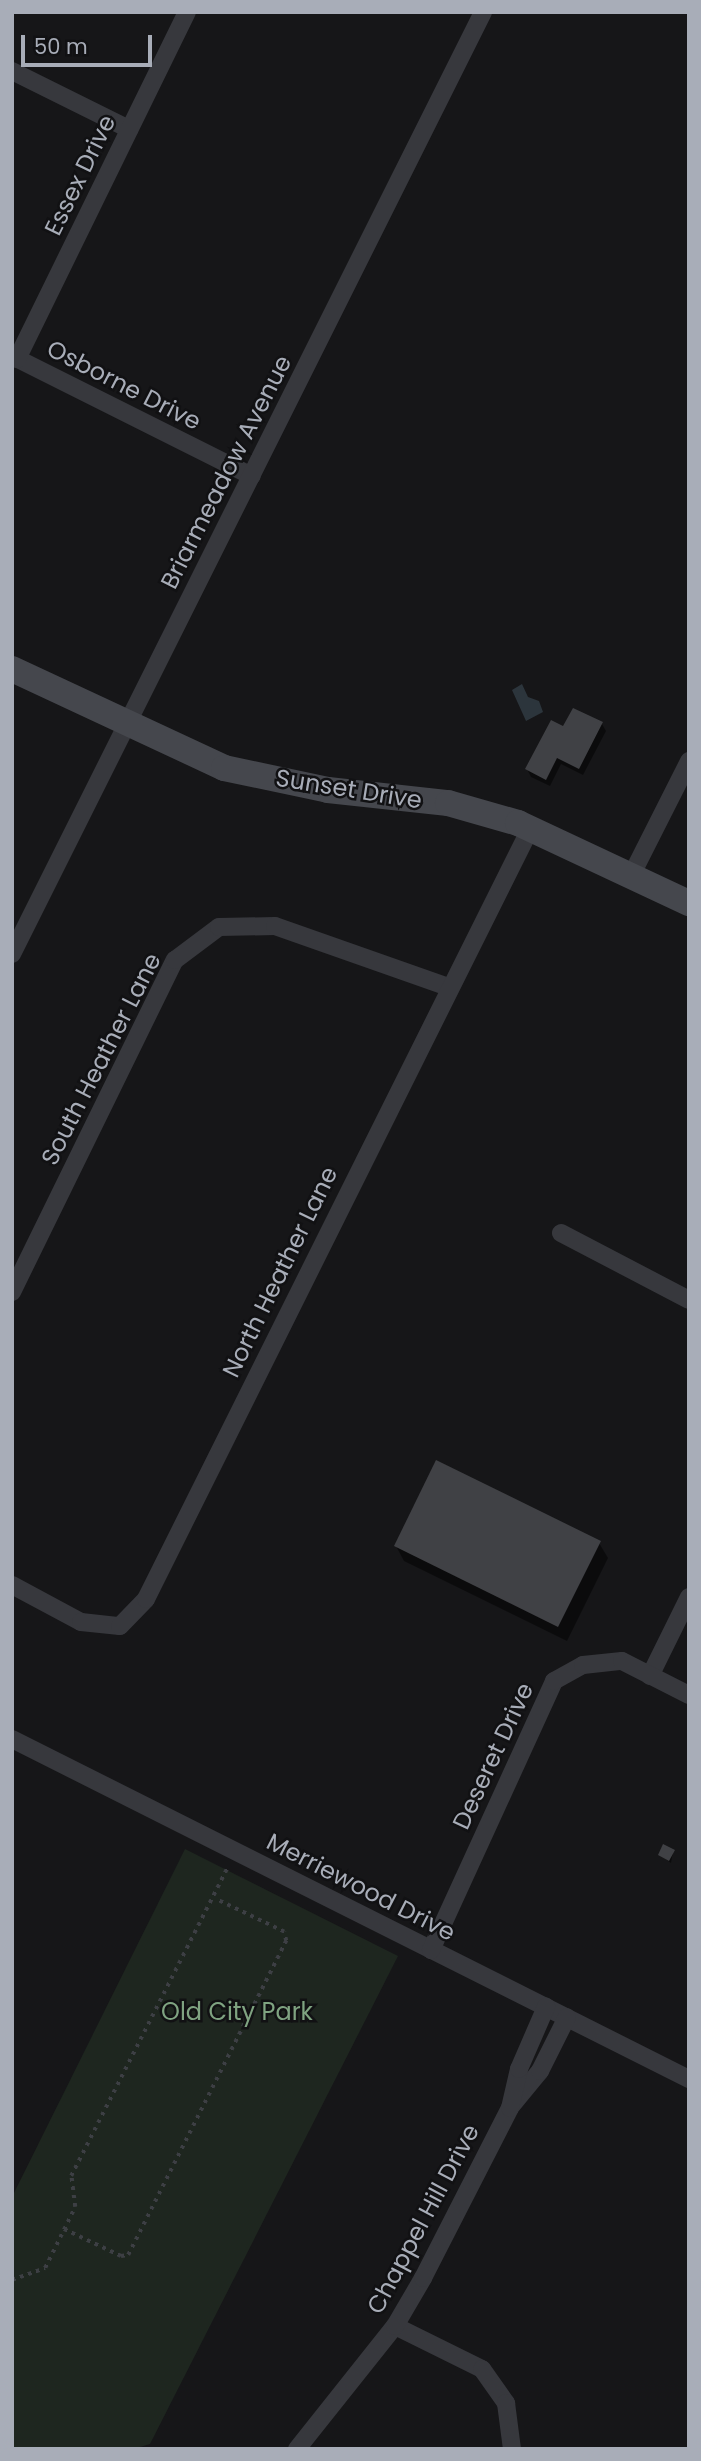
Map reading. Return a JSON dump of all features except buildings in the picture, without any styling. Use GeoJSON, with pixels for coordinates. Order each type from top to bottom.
{"type":"FeatureCollection","features":[{"type":"Feature","properties":{"kind":"street","name":"Essex Drive"},"geometry":{"type":"LineString","coordinates":[[15,357],[187,12]]}},
{"type":"Feature","properties":{"kind":"street","name":"Briarmeadow Avenue"},"geometry":{"type":"LineString","coordinates":[[12,954],[483,12]]}},
{"type":"Feature","properties":{"kind":"street"},"geometry":{"type":"LineString","coordinates":[[12,71],[129,130]]}},
{"type":"Feature","properties":{"kind":"street","name":"Osborne Drive"},"geometry":{"type":"LineString","coordinates":[[15,357],[251,476]]}},
{"type":"Feature","properties":{"kind":"street","name":"Sunset Drive"},"geometry":{"type":"LineString","coordinates":[[12,669],[224,768],[328,790],[448,803],[530,829],[689,902]]}},
{"type":"Feature","properties":{"kind":"street"},"geometry":{"type":"LineString","coordinates":[[631,876],[689,761]]}},
{"type":"Feature","properties":{"kind":"street","name":"North Heather Lane"},"geometry":{"type":"LineString","coordinates":[[12,1585],[81,1622],[120,1626],[146,1599],[448,987],[530,829]]}},
{"type":"Feature","properties":{"kind":"street","name":"South Heather Lane"},"geometry":{"type":"LineString","coordinates":[[12,1292],[174,960],[219,927],[275,926],[448,987]]}},
{"type":"Feature","properties":{"kind":"street"},"geometry":{"type":"LineString","coordinates":[[561,1233],[689,1300]]}},
{"type":"Feature","properties":{"kind":"street"},"geometry":{"type":"LineString","coordinates":[[650,1676],[689,1597]]}},
{"type":"Feature","properties":{"kind":"street","name":"Deseret Drive"},"geometry":{"type":"LineString","coordinates":[[431,1950],[554,1681],[583,1665],[622,1661],[689,1695]]}},
{"type":"Feature","properties":{"kind":"street","name":"Merriewood Drive"},"geometry":{"type":"LineString","coordinates":[[12,1739],[689,2079]]}},
{"type":"Feature","properties":{"kind":"street","name":"Chappel Hill Drive"},"geometry":{"type":"LineString","coordinates":[[510,2108],[519,2069],[546,2007]]}},
{"type":"Feature","properties":{"kind":"street","name":"Chappel Hill Drive"},"geometry":{"type":"LineString","coordinates":[[297,2449],[395,2326],[510,2108],[540,2071],[567,2017]]}},
{"type":"Feature","properties":{"kind":"street"},"geometry":{"type":"LineString","coordinates":[[395,2326],[482,2369],[506,2403],[512,2449]]}},
{"type":"Feature","properties":{"kind":"path"},"geometry":{"type":"LineString","coordinates":[[215,1899],[235,1851]]}},
{"type":"Feature","properties":{"kind":"path"},"geometry":{"type":"LineString","coordinates":[[12,2280],[42,2271],[64,2229],[75,2207],[71,2176],[210,1900],[215,1899],[284,1932],[286,1941],[128,2255],[121,2256],[64,2229]]}},
{"type":"Feature","properties":{"kind":"green space","name":"Old City Park"},"geometry":{"type":"Polygon","coordinates":[[[185,1849],[398,1956],[150,2444],[133,2449],[12,2449],[12,2197],[185,1849]]]}},
{"type":"Feature","properties":{"kind":"shaded area"},"geometry":{"type":"Polygon","coordinates":[[[522,684],[528,697],[539,701],[543,712],[526,721],[512,690],[522,684]]]}}]}
